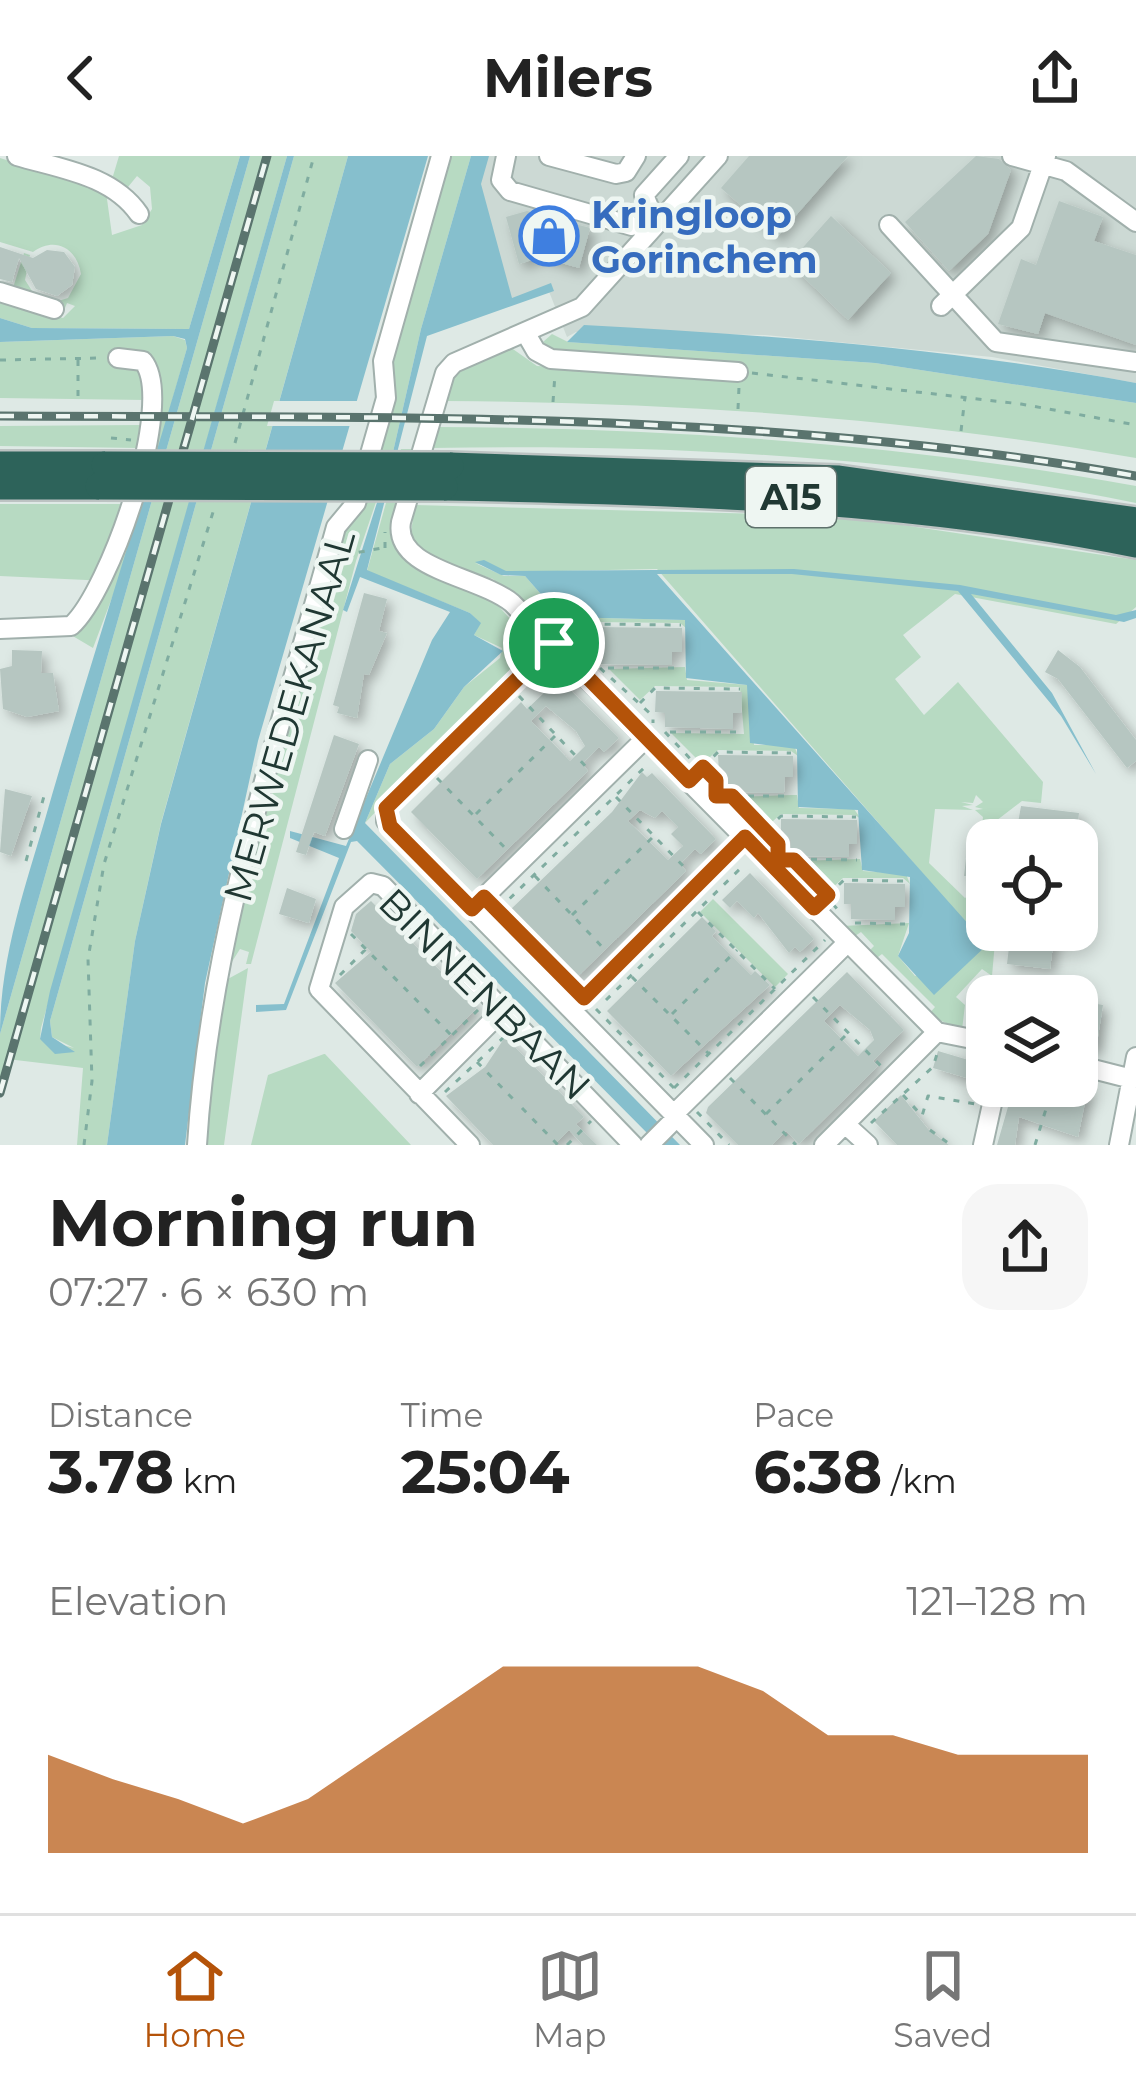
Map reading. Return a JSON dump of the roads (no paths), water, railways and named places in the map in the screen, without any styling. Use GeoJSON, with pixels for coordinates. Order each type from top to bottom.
{"type":"FeatureCollection","features":[{"type":"Feature","properties":{"kind":"highway","name":"A15"},"geometry":{"type":"LineString","coordinates":[[0,486],[105,463]]}},
{"type":"Feature","properties":{"kind":"highway","name":"A15"},"geometry":{"type":"LineString","coordinates":[[0,465],[105,463],[447,476],[831,500],[980,516],[1136,544]]}},
{"type":"Feature","properties":{"kind":"highway","name":"A15"},"geometry":{"type":"LineString","coordinates":[[447,476],[839,479],[1136,521]]}},
{"type":"Feature","properties":{"kind":"street"},"geometry":{"type":"LineString","coordinates":[[17,156],[94,179],[125,194],[139,214]]}},
{"type":"Feature","properties":{"kind":"street","name":"MERWEDEKANAAL"},"geometry":{"type":"LineString","coordinates":[[196,1145],[215,992],[242,864],[336,527],[356,506],[374,442],[386,398],[383,361],[441,156]]}},
{"type":"Feature","properties":{"kind":"street"},"geometry":{"type":"LineString","coordinates":[[506,156],[502,180],[510,191],[632,226]]}},
{"type":"Feature","properties":{"kind":"street"},"geometry":{"type":"LineString","coordinates":[[549,156],[616,175],[626,172],[636,156]]}},
{"type":"Feature","properties":{"kind":"street"},"geometry":{"type":"LineString","coordinates":[[650,207],[644,195],[679,156]]}},
{"type":"Feature","properties":{"kind":"street"},"geometry":{"type":"LineString","coordinates":[[718,156],[582,307],[454,363],[438,386],[401,522],[401,544],[412,557],[495,589],[565,645],[647,737],[696,774],[753,843],[821,902],[841,932],[938,1032],[966,1038]]}},
{"type":"Feature","properties":{"kind":"street"},"geometry":{"type":"LineString","coordinates":[[1012,156],[1044,161],[1066,171],[1136,223]]}},
{"type":"Feature","properties":{"kind":"street"},"geometry":{"type":"LineString","coordinates":[[947,300],[1021,228],[1044,161]]}},
{"type":"Feature","properties":{"kind":"street"},"geometry":{"type":"LineString","coordinates":[[889,225],[947,300],[996,342],[1136,362]]}},
{"type":"Feature","properties":{"kind":"street"},"geometry":{"type":"LineString","coordinates":[[0,292],[54,309]]}},
{"type":"Feature","properties":{"kind":"street"},"geometry":{"type":"LineString","coordinates":[[525,332],[542,356],[555,359],[738,381]]}},
{"type":"Feature","properties":{"kind":"street"},"geometry":{"type":"LineString","coordinates":[[0,629],[70,626],[106,578],[144,448],[152,381],[143,361],[118,358]]}},
{"type":"Feature","properties":{"kind":"street"},"geometry":{"type":"LineString","coordinates":[[344,829],[370,801],[428,768],[565,645]]}},
{"type":"Feature","properties":{"kind":"street"},"geometry":{"type":"LineString","coordinates":[[472,909],[647,737]]}},
{"type":"Feature","properties":{"kind":"street"},"geometry":{"type":"LineString","coordinates":[[368,760],[370,801],[390,826],[472,909],[584,1006],[704,1145]]}},
{"type":"Feature","properties":{"kind":"street"},"geometry":{"type":"LineString","coordinates":[[584,1006],[753,843]]}},
{"type":"Feature","properties":{"kind":"street","name":"BINNENBAAN"},"geometry":{"type":"LineString","coordinates":[[419,1093],[321,993],[319,982],[344,907],[374,882],[633,1145]]}},
{"type":"Feature","properties":{"kind":"street"},"geometry":{"type":"LineString","coordinates":[[650,1144],[841,932]]}},
{"type":"Feature","properties":{"kind":"street"},"geometry":{"type":"LineString","coordinates":[[470,1145],[419,1093],[464,1049],[494,1006]]}},
{"type":"Feature","properties":{"kind":"street"},"geometry":{"type":"LineString","coordinates":[[824,1145],[886,1075],[938,1032]]}},
{"type":"Feature","properties":{"kind":"street"},"geometry":{"type":"LineString","coordinates":[[1119,1145],[1136,1057]]}},
{"type":"Feature","properties":{"kind":"street"},"geometry":{"type":"LineString","coordinates":[[1098,1070],[1132,1079]]}},
{"type":"Feature","properties":{"kind":"street"},"geometry":{"type":"LineString","coordinates":[[983,1145],[991,1107]]}},
{"type":"Feature","properties":{"kind":"street"},"geometry":{"type":"LineString","coordinates":[[845,1124],[868,1145]]}},
{"type":"Feature","properties":{"kind":"water"},"geometry":{"type":"Polygon","coordinates":[[[240,156],[250,156],[0,1034],[5,973],[18,913],[187,348],[185,339],[173,336],[0,342],[0,318],[32,328],[189,329],[240,156]]]}},
{"type":"Feature","properties":{"kind":"water"},"geometry":{"type":"Polygon","coordinates":[[[287,156],[294,156],[50,1021],[52,1037],[75,1052],[55,1054],[40,1039],[50,991],[287,156]]]}},
{"type":"Feature","properties":{"kind":"water"},"geometry":{"type":"Polygon","coordinates":[[[348,156],[428,156],[258,741],[205,983],[185,1145],[107,1145],[135,941],[161,824],[348,156]]]}},
{"type":"Feature","properties":{"kind":"water"},"geometry":{"type":"Polygon","coordinates":[[[471,156],[489,156],[481,184],[512,298],[551,283],[554,291],[427,336],[367,570],[470,613],[481,623],[474,635],[503,651],[464,687],[434,729],[390,764],[365,823],[680,1145],[659,1145],[357,841],[351,842],[286,1010],[256,1012],[256,1005],[284,1004],[339,858],[290,838],[290,831],[346,846],[432,640],[450,612],[360,577],[347,612],[343,610],[393,452],[421,329],[471,156]]]}},
{"type":"Feature","properties":{"kind":"water"},"geometry":{"type":"Polygon","coordinates":[[[584,325],[793,339],[1000,361],[1136,383],[1136,403],[875,363],[567,342],[584,325]]]}},
{"type":"Feature","properties":{"kind":"water"},"geometry":{"type":"Polygon","coordinates":[[[484,560],[506,571],[794,569],[960,585],[1116,615],[1136,610],[1136,618],[1124,622],[971,594],[1052,693],[1096,774],[1061,716],[958,591],[792,574],[657,574],[966,921],[966,951],[981,951],[934,995],[898,956],[909,933],[910,877],[862,870],[858,810],[798,807],[797,749],[750,743],[747,685],[686,678],[685,620],[561,617],[525,576],[501,575],[475,562],[484,560]]]}},
{"type":"Feature","properties":{"kind":"railway"},"geometry":{"type":"LineString","coordinates":[[0,1093],[267,156]]}},
{"type":"Feature","properties":{"kind":"railway"},"geometry":{"type":"LineString","coordinates":[[0,416],[427,418],[712,428],[995,454],[1136,476]]}},
{"type":"Feature","properties":{"kind":"place","name":"Kringloop Gorinchem"},"geometry":{"type":"Point","coordinates":[549,236]}}]}
